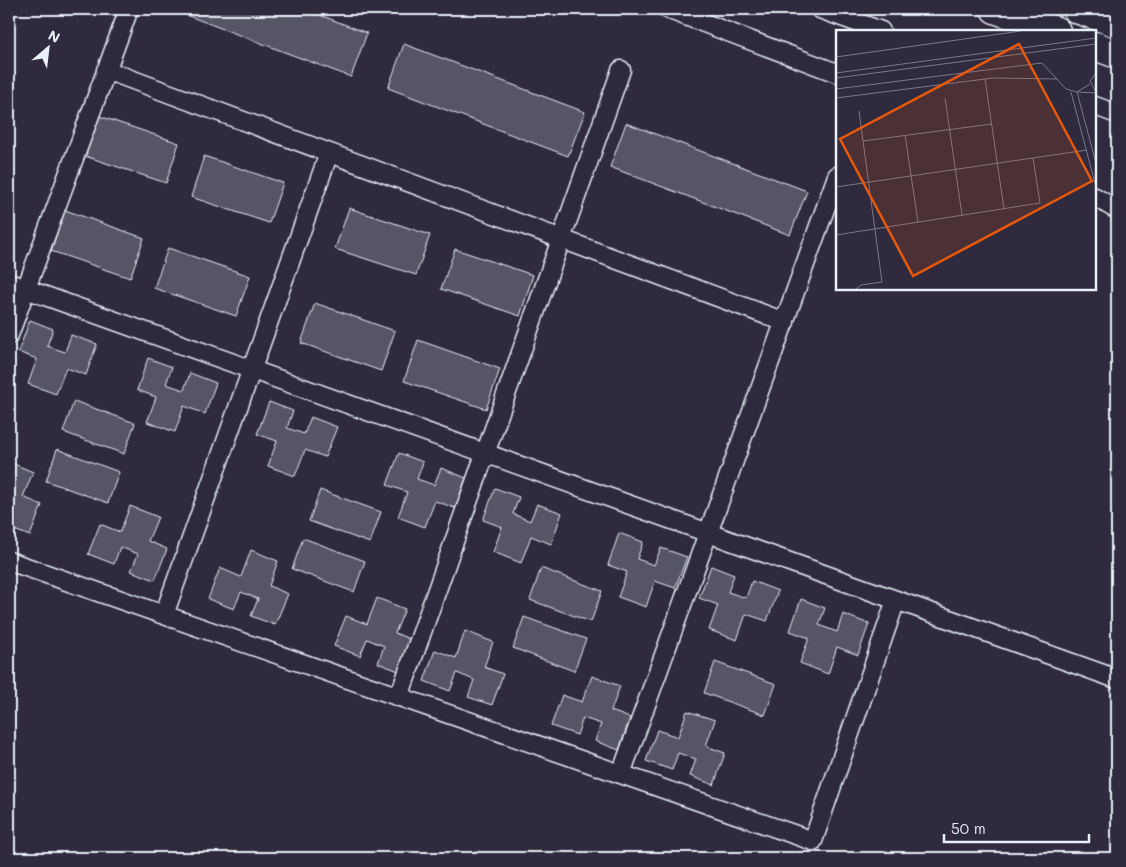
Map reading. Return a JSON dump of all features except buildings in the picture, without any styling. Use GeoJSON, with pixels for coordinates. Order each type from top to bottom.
{"type":"FeatureCollection","features":[{"type":"Feature","properties":{"kind":"highway"},"geometry":{"type":"LineString","coordinates":[[994,9],[1053,30]]}},
{"type":"Feature","properties":{"kind":"highway"},"geometry":{"type":"LineString","coordinates":[[1077,9],[1117,23]]}},
{"type":"Feature","properties":{"kind":"highway"},"geometry":{"type":"LineString","coordinates":[[1096,46],[1117,54]]}},
{"type":"Feature","properties":{"kind":"street"},"geometry":{"type":"LineString","coordinates":[[9,335],[129,9]]}},
{"type":"Feature","properties":{"kind":"street"},"geometry":{"type":"LineString","coordinates":[[667,9],[836,73]]}},
{"type":"Feature","properties":{"kind":"street"},"geometry":{"type":"LineString","coordinates":[[820,9],[878,30]]}},
{"type":"Feature","properties":{"kind":"street"},"geometry":{"type":"LineString","coordinates":[[106,70],[784,322]]}},
{"type":"Feature","properties":{"kind":"street"},"geometry":{"type":"LineString","coordinates":[[399,697],[622,70]]}},
{"type":"Feature","properties":{"kind":"street"},"geometry":{"type":"LineString","coordinates":[[1096,106],[1117,114]]}},
{"type":"Feature","properties":{"kind":"street"},"geometry":{"type":"LineString","coordinates":[[164,615],[329,153]]}},
{"type":"Feature","properties":{"kind":"street"},"geometry":{"type":"LineString","coordinates":[[621,774],[836,179]]}},
{"type":"Feature","properties":{"kind":"street"},"geometry":{"type":"LineString","coordinates":[[1096,199],[1117,210]]}},
{"type":"Feature","properties":{"kind":"street"},"geometry":{"type":"LineString","coordinates":[[9,283],[1117,679]]}},
{"type":"Feature","properties":{"kind":"street"},"geometry":{"type":"LineString","coordinates":[[9,561],[813,841],[896,600]]}}]}
